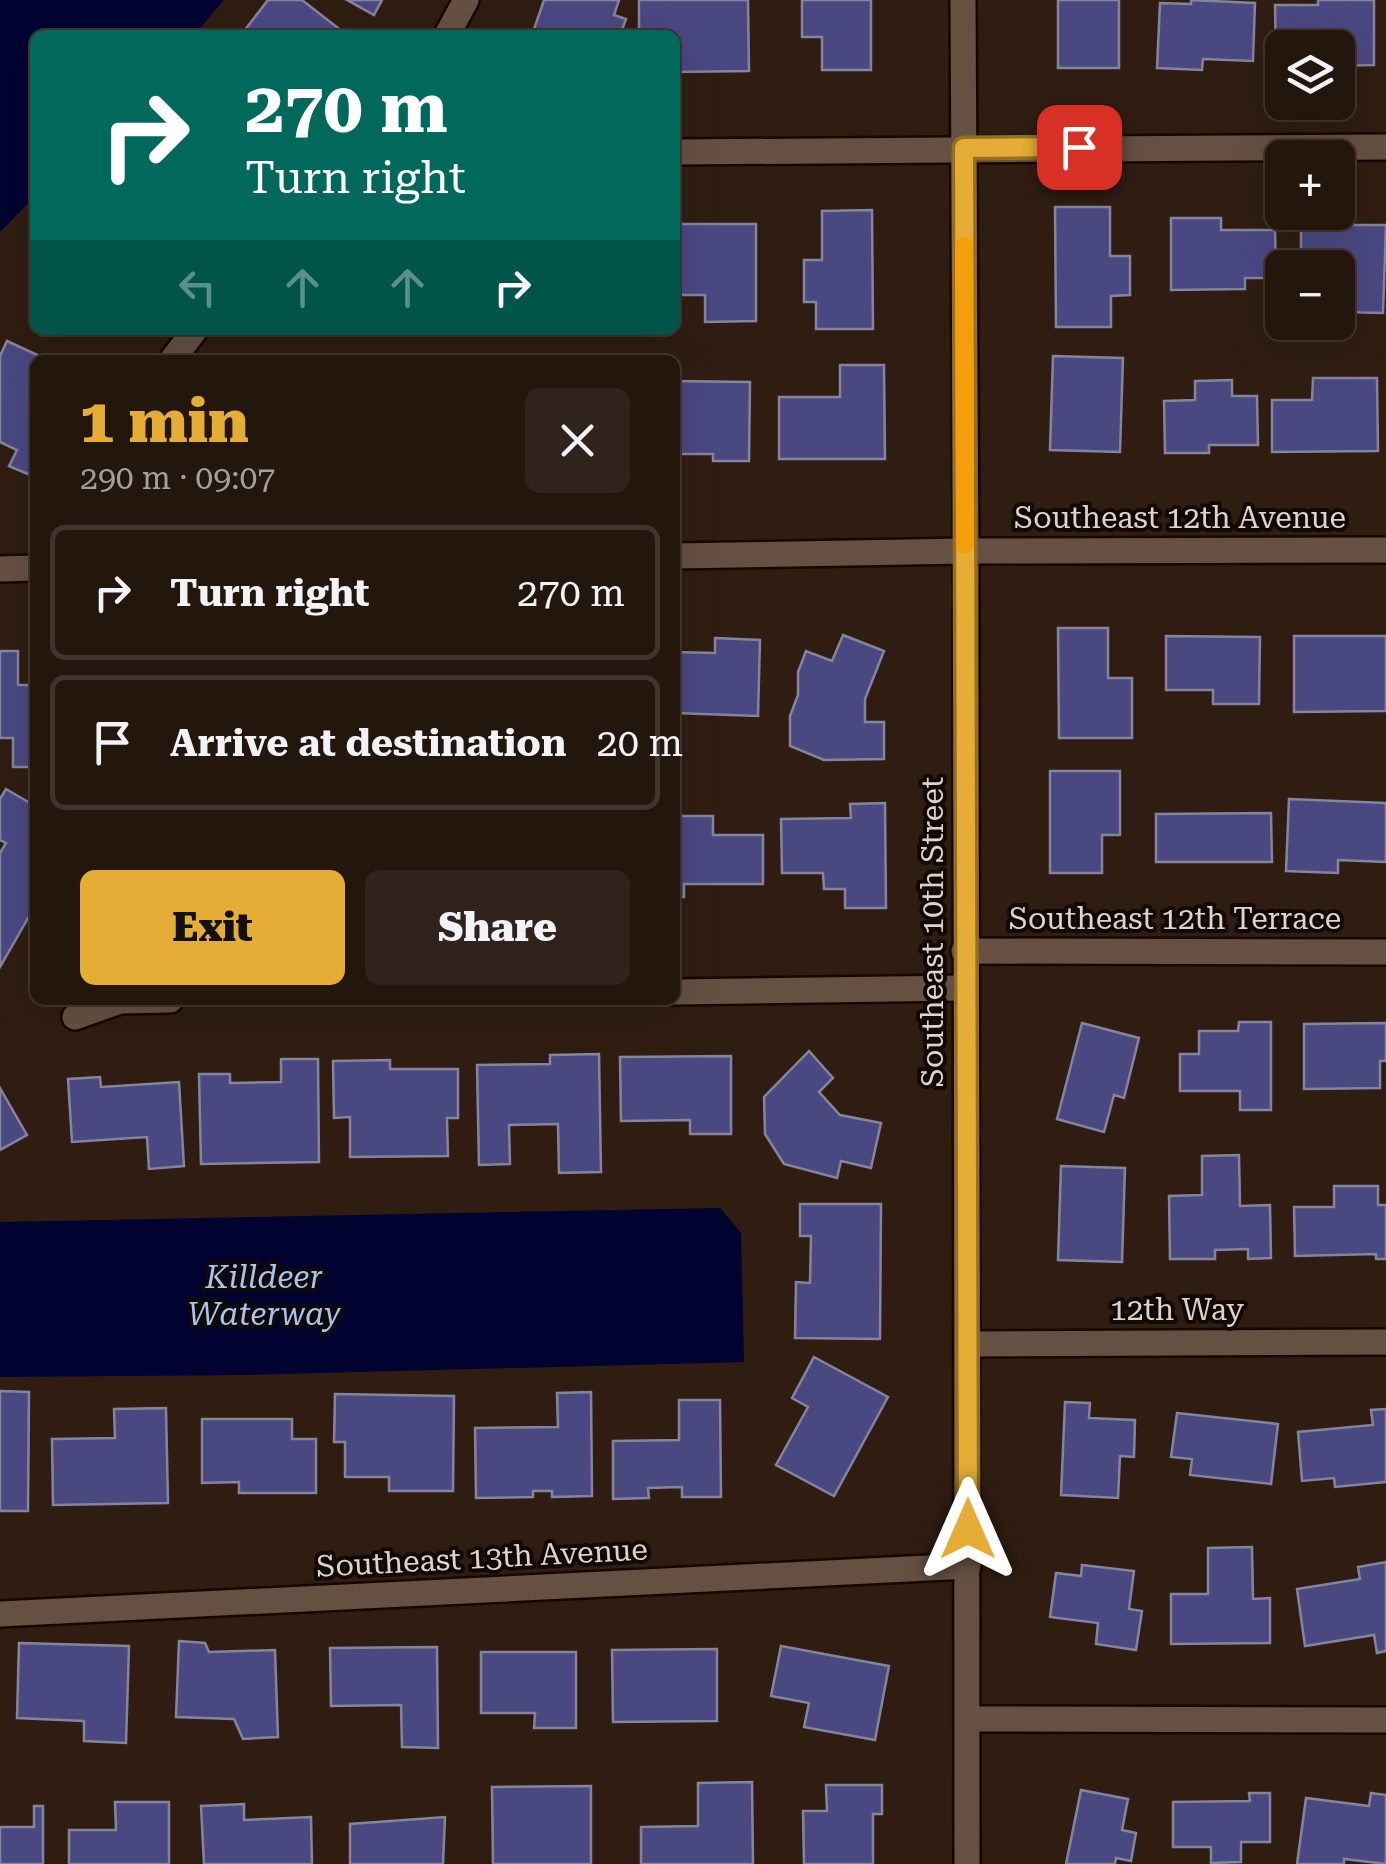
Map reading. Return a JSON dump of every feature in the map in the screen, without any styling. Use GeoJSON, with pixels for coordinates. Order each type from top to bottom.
{"type":"FeatureCollection","features":[{"type":"Feature","properties":{"kind":"street"},"geometry":{"type":"LineString","coordinates":[[451,30],[466,0]]}},
{"type":"Feature","properties":{"kind":"street","name":"Southeast 10th Street"},"geometry":{"type":"LineString","coordinates":[[964,0],[967,1864]]}},
{"type":"Feature","properties":{"kind":"street"},"geometry":{"type":"LineString","coordinates":[[680,152],[1386,147]]}},
{"type":"Feature","properties":{"kind":"street"},"geometry":{"type":"LineString","coordinates":[[176,355],[191,335]]}},
{"type":"Feature","properties":{"kind":"street","name":"Southeast 12th Avenue"},"geometry":{"type":"LineString","coordinates":[[680,556],[1386,550]]}},
{"type":"Feature","properties":{"kind":"street"},"geometry":{"type":"LineString","coordinates":[[0,569],[30,568]]}},
{"type":"Feature","properties":{"kind":"street","name":"Southeast 12th Terrace"},"geometry":{"type":"LineString","coordinates":[[964,951],[1386,952]]}},
{"type":"Feature","properties":{"kind":"street"},"geometry":{"type":"LineString","coordinates":[[680,992],[964,988]]}},
{"type":"Feature","properties":{"kind":"street"},"geometry":{"type":"LineString","coordinates":[[75,1017],[109,1005]]}},
{"type":"Feature","properties":{"kind":"street","name":"12th Way"},"geometry":{"type":"LineString","coordinates":[[968,1344],[1386,1342]]}},
{"type":"Feature","properties":{"kind":"street","name":"Southeast 13th Avenue"},"geometry":{"type":"LineString","coordinates":[[0,1614],[968,1566]]}},
{"type":"Feature","properties":{"kind":"street"},"geometry":{"type":"LineString","coordinates":[[969,1719],[1386,1720]]}},
{"type":"Feature","properties":{"kind":"water"},"geometry":{"type":"Polygon","coordinates":[[[0,0],[224,0],[198,30],[30,30],[30,201],[0,232],[0,0]]]}},
{"type":"Feature","properties":{"kind":"water","name":"Killdeer Waterway"},"geometry":{"type":"Polygon","coordinates":[[[720,1208],[741,1233],[744,1362],[0,1377],[0,1222],[720,1208]]]}},
{"type":"Feature","properties":{"kind":"building"},"geometry":{"type":"Polygon","coordinates":[[[268,0],[302,0],[341,30],[245,30],[268,0]]]}},
{"type":"Feature","properties":{"kind":"building"},"geometry":{"type":"Polygon","coordinates":[[[347,0],[382,0],[374,15],[347,0]]]}},
{"type":"Feature","properties":{"kind":"building"},"geometry":{"type":"Polygon","coordinates":[[[544,0],[619,0],[614,15],[626,19],[622,30],[534,30],[544,0]]]}},
{"type":"Feature","properties":{"kind":"building"},"geometry":{"type":"Polygon","coordinates":[[[639,0],[748,0],[749,71],[680,72],[680,30],[639,30],[639,0]]]}},
{"type":"Feature","properties":{"kind":"building"},"geometry":{"type":"Polygon","coordinates":[[[802,0],[871,0],[871,70],[822,70],[822,37],[802,37],[802,0]]]}},
{"type":"Feature","properties":{"kind":"building"},"geometry":{"type":"Polygon","coordinates":[[[1058,0],[1119,0],[1119,68],[1058,68],[1058,0]]]}},
{"type":"Feature","properties":{"kind":"building"},"geometry":{"type":"Polygon","coordinates":[[[1191,0],[1255,3],[1253,61],[1203,59],[1202,70],[1157,68],[1160,3],[1191,4],[1191,0]]]}},
{"type":"Feature","properties":{"kind":"building"},"geometry":{"type":"Polygon","coordinates":[[[1318,0],[1374,0],[1374,65],[1355,66],[1355,30],[1275,30],[1275,5],[1318,5],[1318,0]]]}},
{"type":"Feature","properties":{"kind":"building"},"geometry":{"type":"Polygon","coordinates":[[[1055,207],[1110,207],[1110,256],[1130,256],[1130,295],[1111,296],[1111,327],[1056,327],[1055,207]]]}},
{"type":"Feature","properties":{"kind":"building"},"geometry":{"type":"Polygon","coordinates":[[[872,210],[873,329],[816,329],[816,302],[804,302],[804,260],[822,260],[822,211],[872,210]]]}},
{"type":"Feature","properties":{"kind":"building"},"geometry":{"type":"Polygon","coordinates":[[[1171,218],[1221,218],[1221,230],[1275,230],[1275,250],[1265,250],[1265,278],[1245,278],[1245,289],[1171,290],[1171,218]]]}},
{"type":"Feature","properties":{"kind":"building"},"geometry":{"type":"Polygon","coordinates":[[[680,224],[756,224],[756,321],[705,322],[705,295],[680,295],[680,224]]]}},
{"type":"Feature","properties":{"kind":"building"},"geometry":{"type":"Polygon","coordinates":[[[1355,225],[1386,225],[1383,313],[1355,312],[1355,250],[1301,250],[1301,230],[1355,230],[1355,225]]]}},
{"type":"Feature","properties":{"kind":"building"},"geometry":{"type":"Polygon","coordinates":[[[7,341],[37,355],[30,355],[30,475],[9,466],[17,450],[0,442],[0,356],[7,341]]]}},
{"type":"Feature","properties":{"kind":"building"},"geometry":{"type":"Polygon","coordinates":[[[1053,356],[1123,358],[1120,452],[1050,450],[1053,356]]]}},
{"type":"Feature","properties":{"kind":"building"},"geometry":{"type":"Polygon","coordinates":[[[840,365],[884,365],[885,459],[779,459],[779,397],[840,397],[840,365]]]}},
{"type":"Feature","properties":{"kind":"building"},"geometry":{"type":"Polygon","coordinates":[[[1313,378],[1377,378],[1378,451],[1272,452],[1272,400],[1312,400],[1313,378]]]}},
{"type":"Feature","properties":{"kind":"building"},"geometry":{"type":"Polygon","coordinates":[[[1232,380],[1232,396],[1257,396],[1258,445],[1209,445],[1209,453],[1165,453],[1164,401],[1195,400],[1195,381],[1232,380]]]}},
{"type":"Feature","properties":{"kind":"building"},"geometry":{"type":"Polygon","coordinates":[[[680,381],[750,382],[749,461],[713,461],[713,454],[680,454],[680,381]]]}},
{"type":"Feature","properties":{"kind":"building"},"geometry":{"type":"Polygon","coordinates":[[[1058,628],[1108,628],[1108,678],[1132,678],[1132,738],[1059,738],[1058,628]]]}},
{"type":"Feature","properties":{"kind":"building"},"geometry":{"type":"Polygon","coordinates":[[[843,635],[884,651],[865,699],[865,722],[884,722],[884,759],[824,760],[790,746],[790,716],[806,651],[832,661],[843,635]]]}},
{"type":"Feature","properties":{"kind":"building"},"geometry":{"type":"Polygon","coordinates":[[[1166,636],[1260,637],[1259,704],[1213,704],[1213,690],[1166,690],[1166,636]]]}},
{"type":"Feature","properties":{"kind":"building"},"geometry":{"type":"Polygon","coordinates":[[[1294,636],[1386,636],[1386,711],[1294,712],[1294,636]]]}},
{"type":"Feature","properties":{"kind":"building"},"geometry":{"type":"Polygon","coordinates":[[[715,638],[760,640],[758,716],[680,713],[680,652],[715,653],[715,638]]]}},
{"type":"Feature","properties":{"kind":"building"},"geometry":{"type":"Polygon","coordinates":[[[0,651],[18,651],[18,685],[30,685],[30,767],[13,767],[13,738],[0,738],[0,651]]]}},
{"type":"Feature","properties":{"kind":"building"},"geometry":{"type":"Polygon","coordinates":[[[1050,771],[1120,771],[1120,835],[1102,835],[1102,873],[1050,873],[1050,771]]]}},
{"type":"Feature","properties":{"kind":"building"},"geometry":{"type":"Polygon","coordinates":[[[6,789],[30,803],[30,915],[0,967],[0,853],[6,843],[0,840],[0,799],[6,789]]]}},
{"type":"Feature","properties":{"kind":"building"},"geometry":{"type":"Polygon","coordinates":[[[1289,799],[1386,803],[1386,862],[1338,860],[1338,873],[1286,871],[1289,799]]]}},
{"type":"Feature","properties":{"kind":"building"},"geometry":{"type":"Polygon","coordinates":[[[885,803],[886,908],[845,908],[845,889],[824,889],[823,873],[782,873],[781,819],[851,818],[850,804],[885,803]]]}},
{"type":"Feature","properties":{"kind":"building"},"geometry":{"type":"Polygon","coordinates":[[[1271,813],[1272,862],[1156,862],[1156,814],[1271,813]]]}},
{"type":"Feature","properties":{"kind":"building"},"geometry":{"type":"Polygon","coordinates":[[[680,816],[713,816],[713,835],[763,835],[763,884],[684,884],[684,897],[680,897],[680,816]]]}},
{"type":"Feature","properties":{"kind":"building"},"geometry":{"type":"Polygon","coordinates":[[[1239,1022],[1271,1022],[1271,1110],[1240,1110],[1240,1091],[1180,1091],[1180,1054],[1199,1054],[1199,1031],[1238,1031],[1239,1022]]]}},
{"type":"Feature","properties":{"kind":"building"},"geometry":{"type":"Polygon","coordinates":[[[1082,1023],[1139,1038],[1124,1098],[1114,1095],[1104,1132],[1057,1119],[1082,1023]]]}},
{"type":"Feature","properties":{"kind":"building"},"geometry":{"type":"Polygon","coordinates":[[[1386,1023],[1386,1061],[1380,1061],[1380,1088],[1304,1089],[1304,1024],[1386,1023]]]}},
{"type":"Feature","properties":{"kind":"building"},"geometry":{"type":"Polygon","coordinates":[[[809,1051],[833,1078],[819,1092],[840,1115],[881,1123],[871,1168],[841,1161],[837,1178],[784,1164],[765,1134],[764,1097],[809,1051]]]}},
{"type":"Feature","properties":{"kind":"building"},"geometry":{"type":"Polygon","coordinates":[[[599,1054],[601,1172],[559,1173],[558,1124],[509,1125],[510,1164],[479,1165],[477,1065],[550,1064],[550,1055],[599,1054]]]}},
{"type":"Feature","properties":{"kind":"building"},"geometry":{"type":"Polygon","coordinates":[[[731,1056],[731,1134],[690,1134],[690,1120],[621,1121],[620,1057],[731,1056]]]}},
{"type":"Feature","properties":{"kind":"building"},"geometry":{"type":"Polygon","coordinates":[[[281,1059],[318,1059],[319,1162],[201,1164],[199,1074],[230,1074],[230,1083],[281,1082],[281,1059]]]}},
{"type":"Feature","properties":{"kind":"building"},"geometry":{"type":"Polygon","coordinates":[[[390,1060],[390,1069],[458,1069],[458,1118],[447,1118],[448,1156],[350,1157],[350,1117],[334,1118],[333,1061],[390,1060]]]}},
{"type":"Feature","properties":{"kind":"building"},"geometry":{"type":"Polygon","coordinates":[[[100,1077],[101,1087],[179,1082],[184,1166],[149,1169],[147,1137],[72,1142],[68,1079],[100,1077]]]}},
{"type":"Feature","properties":{"kind":"building"},"geometry":{"type":"Polygon","coordinates":[[[0,1088],[27,1135],[0,1150],[0,1088]]]}},
{"type":"Feature","properties":{"kind":"building"},"geometry":{"type":"Polygon","coordinates":[[[1239,1155],[1240,1206],[1270,1205],[1271,1258],[1248,1259],[1248,1249],[1215,1250],[1215,1259],[1170,1259],[1169,1196],[1202,1195],[1202,1156],[1239,1155]]]}},
{"type":"Feature","properties":{"kind":"building"},"geometry":{"type":"Polygon","coordinates":[[[1061,1166],[1125,1168],[1122,1262],[1058,1260],[1061,1166]]]}},
{"type":"Feature","properties":{"kind":"building"},"geometry":{"type":"Polygon","coordinates":[[[1334,1186],[1378,1186],[1378,1205],[1386,1205],[1386,1259],[1376,1259],[1376,1254],[1295,1256],[1294,1207],[1334,1207],[1334,1186]]]}},
{"type":"Feature","properties":{"kind":"building"},"geometry":{"type":"Polygon","coordinates":[[[800,1204],[881,1204],[880,1339],[795,1338],[796,1282],[810,1283],[811,1236],[800,1236],[800,1204]]]}},
{"type":"Feature","properties":{"kind":"building"},"geometry":{"type":"Polygon","coordinates":[[[814,1357],[888,1397],[834,1496],[776,1465],[808,1407],[792,1398],[814,1357]]]}},
{"type":"Feature","properties":{"kind":"building"},"geometry":{"type":"Polygon","coordinates":[[[0,1391],[29,1392],[28,1511],[0,1511],[0,1391]]]}},
{"type":"Feature","properties":{"kind":"building"},"geometry":{"type":"Polygon","coordinates":[[[591,1392],[592,1496],[552,1497],[552,1491],[533,1491],[533,1497],[476,1498],[475,1428],[558,1427],[557,1393],[591,1392]]]}},
{"type":"Feature","properties":{"kind":"building"},"geometry":{"type":"Polygon","coordinates":[[[335,1394],[454,1396],[453,1491],[389,1491],[389,1477],[345,1477],[345,1442],[334,1442],[335,1394]]]}},
{"type":"Feature","properties":{"kind":"building"},"geometry":{"type":"Polygon","coordinates":[[[679,1400],[720,1400],[721,1497],[682,1497],[682,1487],[648,1488],[649,1498],[613,1499],[613,1441],[679,1440],[679,1400]]]}},
{"type":"Feature","properties":{"kind":"building"},"geometry":{"type":"Polygon","coordinates":[[[1065,1402],[1090,1403],[1089,1418],[1135,1420],[1134,1457],[1120,1456],[1118,1498],[1061,1495],[1065,1402]]]}},
{"type":"Feature","properties":{"kind":"building"},"geometry":{"type":"Polygon","coordinates":[[[166,1408],[168,1503],[53,1505],[52,1439],[115,1438],[114,1409],[166,1408]]]}},
{"type":"Feature","properties":{"kind":"building"},"geometry":{"type":"Polygon","coordinates":[[[1386,1409],[1386,1482],[1335,1487],[1334,1478],[1302,1481],[1298,1432],[1373,1425],[1371,1410],[1386,1409]]]}},
{"type":"Feature","properties":{"kind":"building"},"geometry":{"type":"Polygon","coordinates":[[[1177,1413],[1278,1424],[1271,1484],[1190,1475],[1192,1459],[1171,1457],[1177,1413]]]}},
{"type":"Feature","properties":{"kind":"building"},"geometry":{"type":"Polygon","coordinates":[[[202,1419],[292,1419],[292,1439],[316,1439],[316,1493],[239,1493],[239,1482],[202,1483],[202,1419]]]}},
{"type":"Feature","properties":{"kind":"building"},"geometry":{"type":"Polygon","coordinates":[[[1252,1547],[1253,1599],[1270,1598],[1270,1643],[1171,1644],[1171,1594],[1208,1594],[1208,1548],[1252,1547]]]}},
{"type":"Feature","properties":{"kind":"building"},"geometry":{"type":"Polygon","coordinates":[[[1386,1562],[1386,1651],[1377,1653],[1374,1635],[1305,1646],[1297,1589],[1360,1579],[1358,1567],[1386,1562]]]}},
{"type":"Feature","properties":{"kind":"building"},"geometry":{"type":"Polygon","coordinates":[[[1082,1565],[1134,1571],[1129,1609],[1142,1611],[1136,1650],[1096,1644],[1098,1623],[1050,1617],[1056,1573],[1081,1576],[1082,1565]]]}},
{"type":"Feature","properties":{"kind":"building"},"geometry":{"type":"Polygon","coordinates":[[[179,1641],[205,1643],[209,1652],[275,1650],[278,1737],[243,1739],[234,1719],[176,1717],[179,1641]]]}},
{"type":"Feature","properties":{"kind":"building"},"geometry":{"type":"Polygon","coordinates":[[[19,1643],[129,1646],[126,1743],[84,1741],[84,1721],[17,1718],[19,1643]]]}},
{"type":"Feature","properties":{"kind":"building"},"geometry":{"type":"Polygon","coordinates":[[[781,1646],[889,1666],[875,1740],[804,1727],[809,1703],[771,1696],[781,1646]]]}},
{"type":"Feature","properties":{"kind":"building"},"geometry":{"type":"Polygon","coordinates":[[[437,1647],[438,1748],[402,1747],[401,1705],[331,1706],[330,1648],[437,1647]]]}},
{"type":"Feature","properties":{"kind":"building"},"geometry":{"type":"Polygon","coordinates":[[[717,1649],[717,1721],[613,1722],[612,1650],[717,1649]]]}},
{"type":"Feature","properties":{"kind":"building"},"geometry":{"type":"Polygon","coordinates":[[[481,1652],[576,1652],[576,1728],[534,1728],[535,1713],[481,1713],[481,1652]]]}},
{"type":"Feature","properties":{"kind":"building"},"geometry":{"type":"Polygon","coordinates":[[[752,1782],[753,1864],[641,1864],[641,1827],[698,1826],[698,1783],[752,1782]]]}},
{"type":"Feature","properties":{"kind":"building"},"geometry":{"type":"Polygon","coordinates":[[[826,1785],[882,1785],[882,1814],[873,1814],[873,1864],[804,1864],[803,1811],[827,1811],[826,1785]]]}},
{"type":"Feature","properties":{"kind":"building"},"geometry":{"type":"Polygon","coordinates":[[[591,1786],[591,1864],[493,1864],[492,1787],[591,1786]]]}},
{"type":"Feature","properties":{"kind":"building"},"geometry":{"type":"Polygon","coordinates":[[[1081,1790],[1128,1799],[1122,1830],[1136,1833],[1131,1861],[1116,1858],[1115,1864],[1066,1864],[1081,1790]]]}},
{"type":"Feature","properties":{"kind":"building"},"geometry":{"type":"Polygon","coordinates":[[[1249,1793],[1270,1793],[1270,1842],[1241,1842],[1241,1862],[1211,1863],[1211,1847],[1173,1847],[1173,1802],[1250,1801],[1249,1793]]]}},
{"type":"Feature","properties":{"kind":"building"},"geometry":{"type":"Polygon","coordinates":[[[1371,1793],[1386,1795],[1386,1864],[1344,1859],[1344,1864],[1297,1864],[1306,1798],[1369,1806],[1371,1793]]]}},
{"type":"Feature","properties":{"kind":"building"},"geometry":{"type":"Polygon","coordinates":[[[115,1802],[169,1802],[169,1864],[69,1864],[69,1830],[116,1830],[115,1802]]]}},
{"type":"Feature","properties":{"kind":"building"},"geometry":{"type":"Polygon","coordinates":[[[244,1804],[244,1820],[311,1817],[312,1864],[204,1864],[201,1806],[244,1804]]]}},
{"type":"Feature","properties":{"kind":"building"},"geometry":{"type":"Polygon","coordinates":[[[34,1806],[43,1806],[43,1864],[0,1864],[0,1827],[34,1827],[34,1806]]]}},
{"type":"Feature","properties":{"kind":"building"},"geometry":{"type":"Polygon","coordinates":[[[445,1817],[443,1864],[350,1864],[350,1824],[445,1817]]]}},
{"type":"Feature","properties":{"kind":"slow traffic"},"geometry":{"type":"LineString","coordinates":[[964,246],[965,545]]}},
{"type":"Feature","properties":{"kind":"route"},"geometry":{"type":"LineString","coordinates":[[968,1529],[964,148],[1079,147]]}}]}
